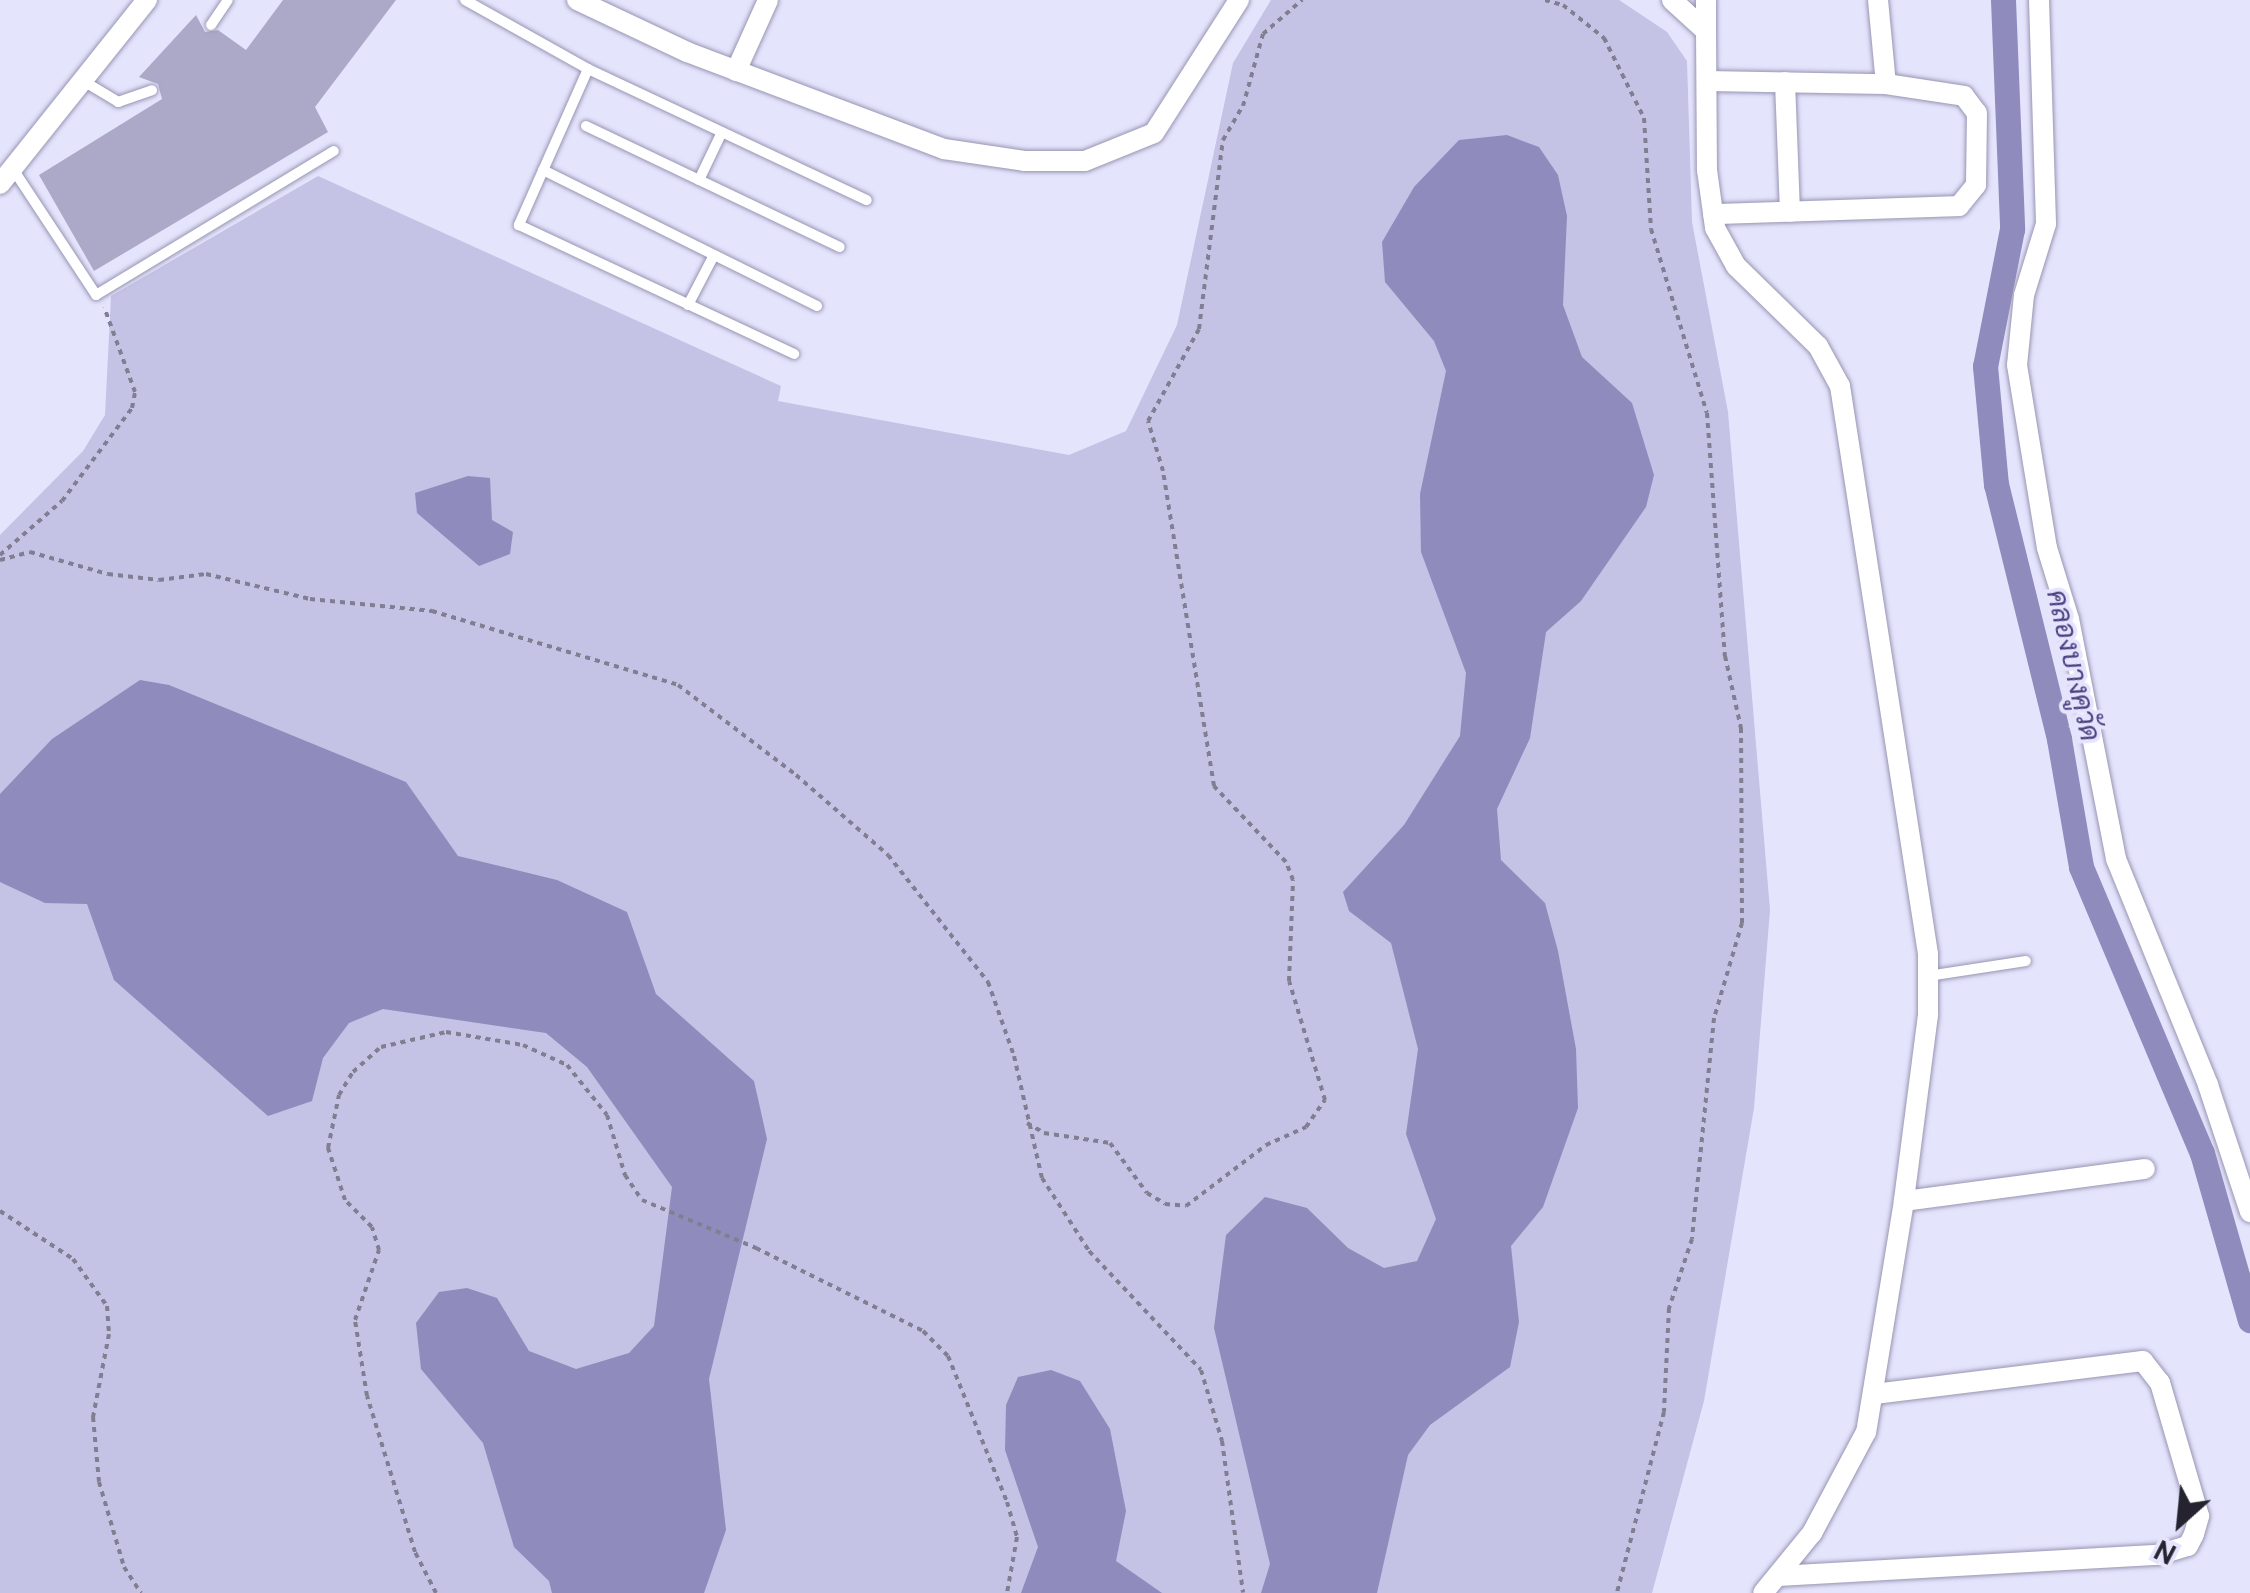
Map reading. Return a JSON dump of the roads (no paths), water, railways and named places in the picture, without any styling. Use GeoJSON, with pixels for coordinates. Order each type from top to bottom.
{"type":"FeatureCollection","features":[{"type":"Feature","properties":{"kind":"street"},"geometry":{"type":"LineString","coordinates":[[7,177],[86,82],[147,0]]}},
{"type":"Feature","properties":{"kind":"street"},"geometry":{"type":"LineString","coordinates":[[736,71],[768,0]]}},
{"type":"Feature","properties":{"kind":"street"},"geometry":{"type":"LineString","coordinates":[[580,1],[736,71],[944,149],[1024,161],[1085,161],[1154,133],[1239,0]]}},
{"type":"Feature","properties":{"kind":"street"},"geometry":{"type":"LineString","coordinates":[[1672,0],[1706,30]]}},
{"type":"Feature","properties":{"kind":"street"},"geometry":{"type":"LineString","coordinates":[[1706,0],[1713,214],[1736,266],[1818,346],[1840,386],[1926,912],[1928,976],[1904,1201],[1866,1432],[1832,1501],[1764,1593]]}},
{"type":"Feature","properties":{"kind":"street"},"geometry":{"type":"LineString","coordinates":[[1878,0],[1886,84]]}},
{"type":"Feature","properties":{"kind":"street"},"geometry":{"type":"LineString","coordinates":[[2039,0],[2046,224],[2024,295],[2017,365],[2047,548],[2069,619],[2116,859],[2208,1086],[2250,1212]]}},
{"type":"Feature","properties":{"kind":"street"},"geometry":{"type":"LineString","coordinates":[[1707,81],[1886,84],[1964,96],[1973,104],[1973,195],[1959,206],[1713,214]]}},
{"type":"Feature","properties":{"kind":"street"},"geometry":{"type":"LineString","coordinates":[[1786,82],[1790,212]]}},
{"type":"Feature","properties":{"kind":"street"},"geometry":{"type":"LineString","coordinates":[[1904,1201],[2145,1170]]}},
{"type":"Feature","properties":{"kind":"street"},"geometry":{"type":"LineString","coordinates":[[1778,1576],[2158,1555],[2188,1546],[2194,1534],[2200,1516],[2160,1383],[2143,1360],[1874,1394]]}},
{"type":"Feature","properties":{"kind":"lane"},"geometry":{"type":"LineString","coordinates":[[210,25],[228,0]]}},
{"type":"Feature","properties":{"kind":"lane"},"geometry":{"type":"LineString","coordinates":[[466,0],[588,69],[867,200]]}},
{"type":"Feature","properties":{"kind":"lane"},"geometry":{"type":"LineString","coordinates":[[588,69],[519,225],[794,354]]}},
{"type":"Feature","properties":{"kind":"lane"},"geometry":{"type":"LineString","coordinates":[[86,82],[118,102],[152,90]]}},
{"type":"Feature","properties":{"kind":"lane"},"geometry":{"type":"LineString","coordinates":[[586,126],[840,247]]}},
{"type":"Feature","properties":{"kind":"lane"},"geometry":{"type":"LineString","coordinates":[[699,180],[722,132]]}},
{"type":"Feature","properties":{"kind":"lane"},"geometry":{"type":"LineString","coordinates":[[7,177],[96,295],[334,151]]}},
{"type":"Feature","properties":{"kind":"lane"},"geometry":{"type":"LineString","coordinates":[[542,170],[817,306]]}},
{"type":"Feature","properties":{"kind":"lane"},"geometry":{"type":"LineString","coordinates":[[688,305],[714,255]]}},
{"type":"Feature","properties":{"kind":"lane"},"geometry":{"type":"LineString","coordinates":[[1928,976],[2026,961]]}},
{"type":"Feature","properties":{"kind":"waterway","name":"คลองบางคูวัด"},"geometry":{"type":"LineString","coordinates":[[2003,0],[2012,229],[1985,366],[1996,484],[2059,739],[2081,867],[2202,1153],[2250,1320]]}}]}
